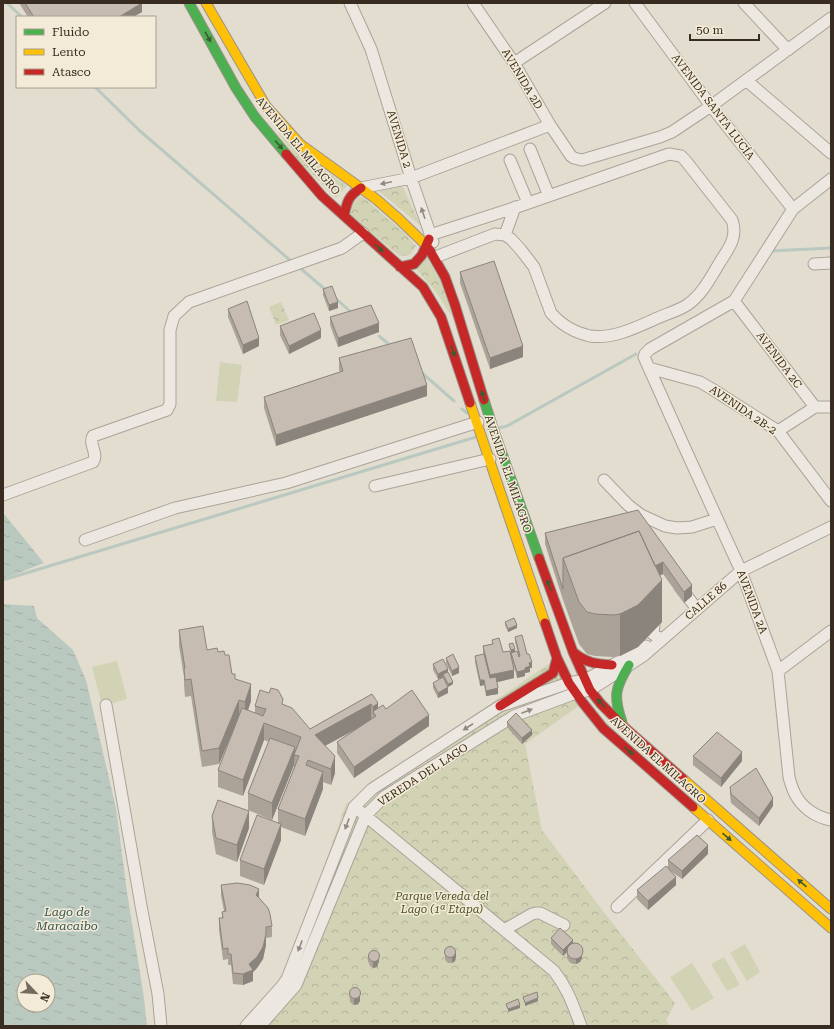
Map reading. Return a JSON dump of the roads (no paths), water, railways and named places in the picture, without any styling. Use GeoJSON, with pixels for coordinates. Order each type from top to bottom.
{"type":"FeatureCollection","features":[{"type":"Feature","properties":{"kind":"main road","name":"AVENIDA EL MILAGRO"},"geometry":{"type":"LineString","coordinates":[[189,3],[236,88],[255,117],[322,196],[400,267],[424,286],[442,317],[557,658],[569,683],[603,728],[831,928]]}},
{"type":"Feature","properties":{"kind":"main road","name":"AVENIDA EL MILAGRO"},"geometry":{"type":"LineString","coordinates":[[206,3],[266,106],[300,144],[376,199],[427,246],[445,277],[493,428],[573,652],[587,685],[601,704],[624,727],[831,909]]}},
{"type":"Feature","properties":{"kind":"main road"},"geometry":{"type":"LineString","coordinates":[[344,216],[347,202],[352,193],[361,188]]}},
{"type":"Feature","properties":{"kind":"main road"},"geometry":{"type":"LineString","coordinates":[[400,267],[414,264],[422,255],[427,246],[430,235]]}},
{"type":"Feature","properties":{"kind":"main road"},"geometry":{"type":"LineString","coordinates":[[573,652],[579,658],[594,664],[612,665]]}},
{"type":"Feature","properties":{"kind":"main road"},"geometry":{"type":"LineString","coordinates":[[500,706],[554,673],[557,658]]}},
{"type":"Feature","properties":{"kind":"main road"},"geometry":{"type":"LineString","coordinates":[[624,727],[616,708],[615,694],[620,679],[629,665]]}},
{"type":"Feature","properties":{"kind":"street","name":"AVENIDA 2"},"geometry":{"type":"LineString","coordinates":[[350,3],[371,49],[411,178],[445,277]]}},
{"type":"Feature","properties":{"kind":"street","name":"AVENIDA 2D"},"geometry":{"type":"LineString","coordinates":[[473,3],[514,63],[570,156],[574,158],[582,160],[588,159],[660,137],[672,132],[711,106]]}},
{"type":"Feature","properties":{"kind":"street"},"geometry":{"type":"LineString","coordinates":[[514,63],[605,3]]}},
{"type":"Feature","properties":{"kind":"street","name":"AVENIDA SANTA LUCÍA"},"geometry":{"type":"LineString","coordinates":[[635,3],[711,106],[793,209]]}},
{"type":"Feature","properties":{"kind":"street"},"geometry":{"type":"LineString","coordinates":[[744,3],[788,50]]}},
{"type":"Feature","properties":{"kind":"street"},"geometry":{"type":"LineString","coordinates":[[711,106],[831,18]]}},
{"type":"Feature","properties":{"kind":"street"},"geometry":{"type":"LineString","coordinates":[[746,80],[831,153]]}},
{"type":"Feature","properties":{"kind":"street"},"geometry":{"type":"LineString","coordinates":[[361,188],[411,178],[550,125]]}},
{"type":"Feature","properties":{"kind":"street"},"geometry":{"type":"LineString","coordinates":[[530,149],[549,196]]}},
{"type":"Feature","properties":{"kind":"street"},"geometry":{"type":"LineString","coordinates":[[430,235],[670,154],[681,156],[685,160],[732,220],[734,228],[734,236],[730,247],[698,295],[686,305],[626,332],[606,337],[588,336],[569,328],[556,319],[551,313],[534,267],[521,250],[505,235],[495,234],[438,256]]}},
{"type":"Feature","properties":{"kind":"street"},"geometry":{"type":"LineString","coordinates":[[510,160],[528,203]]}},
{"type":"Feature","properties":{"kind":"street"},"geometry":{"type":"LineString","coordinates":[[651,373],[644,357],[645,354],[650,349],[734,300],[793,209],[831,179]]}},
{"type":"Feature","properties":{"kind":"street"},"geometry":{"type":"LineString","coordinates":[[505,235],[515,207]]}},
{"type":"Feature","properties":{"kind":"street"},"geometry":{"type":"LineString","coordinates":[[3,495],[94,462],[96,457],[91,440],[93,436],[167,410],[170,404],[170,330],[174,316],[189,302],[342,248],[362,233]]}},
{"type":"Feature","properties":{"kind":"street"},"geometry":{"type":"LineString","coordinates":[[814,264],[831,263]]}},
{"type":"Feature","properties":{"kind":"street","name":"AVENIDA 2C"},"geometry":{"type":"LineString","coordinates":[[734,300],[815,407]]}},
{"type":"Feature","properties":{"kind":"street","name":"AVENIDA 2B-2"},"geometry":{"type":"LineString","coordinates":[[651,373],[690,378],[700,382],[778,431],[831,501]]}},
{"type":"Feature","properties":{"kind":"street","name":"AVENIDA 2A"},"geometry":{"type":"LineString","coordinates":[[651,373],[741,571],[778,671],[789,777],[794,792],[800,802],[809,810],[822,818],[831,820]]}},
{"type":"Feature","properties":{"kind":"street"},"geometry":{"type":"LineString","coordinates":[[778,431],[815,407],[831,407]]}},
{"type":"Feature","properties":{"kind":"street"},"geometry":{"type":"LineString","coordinates":[[85,540],[175,508],[286,483],[478,422]]}},
{"type":"Feature","properties":{"kind":"street"},"geometry":{"type":"LineString","coordinates":[[375,486],[490,459]]}},
{"type":"Feature","properties":{"kind":"street"},"geometry":{"type":"LineString","coordinates":[[604,480],[640,515],[665,526],[677,528],[692,527],[717,519]]}},
{"type":"Feature","properties":{"kind":"street","name":"CALLE 86"},"geometry":{"type":"LineString","coordinates":[[587,685],[629,665],[643,656],[741,571],[831,527]]}},
{"type":"Feature","properties":{"kind":"street"},"geometry":{"type":"LineString","coordinates":[[587,685],[612,665],[638,651],[655,635],[693,612],[672,578]]}},
{"type":"Feature","properties":{"kind":"street"},"geometry":{"type":"LineString","coordinates":[[649,605],[654,621],[655,635]]}},
{"type":"Feature","properties":{"kind":"street"},"geometry":{"type":"LineString","coordinates":[[778,671],[831,631]]}},
{"type":"Feature","properties":{"kind":"street"},"geometry":{"type":"LineString","coordinates":[[639,637],[655,635]]}},
{"type":"Feature","properties":{"kind":"street","name":"VEREDA DEL LAGO"},"geometry":{"type":"LineString","coordinates":[[246,1026],[287,979],[354,807],[372,789],[500,706],[569,683],[587,685]]}},
{"type":"Feature","properties":{"kind":"street","name":"VEREDA DEL LAGO"},"geometry":{"type":"LineString","coordinates":[[260,1026],[296,985],[366,815],[384,797],[514,716],[576,693],[587,685]]}},
{"type":"Feature","properties":{"kind":"street"},"geometry":{"type":"LineString","coordinates":[[106,704],[158,994],[161,1026]]}},
{"type":"Feature","properties":{"kind":"street"},"geometry":{"type":"LineString","coordinates":[[354,807],[366,815],[554,971],[563,982],[568,992],[581,1026]]}},
{"type":"Feature","properties":{"kind":"street"},"geometry":{"type":"LineString","coordinates":[[617,907],[708,820]]}},
{"type":"Feature","properties":{"kind":"street"},"geometry":{"type":"LineString","coordinates":[[504,930],[536,913],[540,913],[564,925]]}},
{"type":"Feature","properties":{"kind":"water"},"geometry":{"type":"Polygon","coordinates":[[[3,515],[5,515],[44,563],[3,579],[3,515]]]}},
{"type":"Feature","properties":{"kind":"water","name":"Lago de Maracaibo"},"geometry":{"type":"Polygon","coordinates":[[[3,604],[34,606],[37,618],[73,650],[86,680],[116,808],[147,1026],[3,1026],[3,604]]]}},
{"type":"Feature","properties":{"kind":"waterway"},"geometry":{"type":"LineString","coordinates":[[7,3],[21,16]]}},
{"type":"Feature","properties":{"kind":"waterway"},"geometry":{"type":"LineString","coordinates":[[96,88],[140,131],[291,261]]}},
{"type":"Feature","properties":{"kind":"waterway"},"geometry":{"type":"LineString","coordinates":[[769,251],[831,248]]}},
{"type":"Feature","properties":{"kind":"waterway"},"geometry":{"type":"LineString","coordinates":[[300,268],[327,291]]}},
{"type":"Feature","properties":{"kind":"waterway"},"geometry":{"type":"LineString","coordinates":[[334,297],[352,313]]}},
{"type":"Feature","properties":{"kind":"waterway"},"geometry":{"type":"LineString","coordinates":[[379,336],[391,346]]}},
{"type":"Feature","properties":{"kind":"waterway"},"geometry":{"type":"LineString","coordinates":[[499,428],[507,426],[636,354]]}},
{"type":"Feature","properties":{"kind":"waterway"},"geometry":{"type":"LineString","coordinates":[[421,372],[454,401]]}},
{"type":"Feature","properties":{"kind":"waterway"},"geometry":{"type":"LineString","coordinates":[[462,409],[467,413]]}},
{"type":"Feature","properties":{"kind":"waterway"},"geometry":{"type":"LineString","coordinates":[[3,580],[476,437]]}},
{"type":"Feature","properties":{"kind":"park label","name":"Parque Vereda del Lago (1ª Etapa)"},"geometry":{"type":"Point","coordinates":[442,902]}}]}
